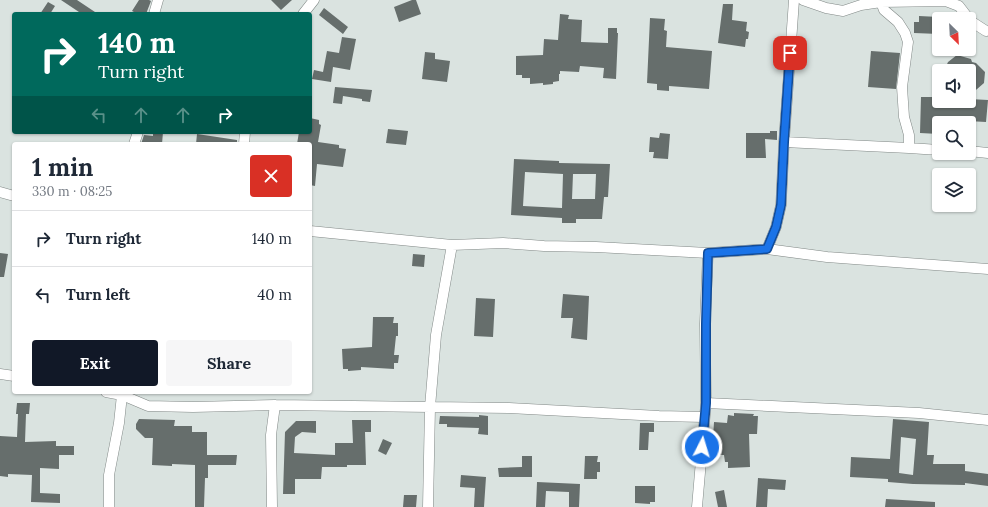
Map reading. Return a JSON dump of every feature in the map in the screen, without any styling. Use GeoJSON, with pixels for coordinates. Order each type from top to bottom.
{"type":"FeatureCollection","features":[{"type":"Feature","properties":{"kind":"street"},"geometry":{"type":"LineString","coordinates":[[155,12],[158,0]]}},
{"type":"Feature","properties":{"kind":"street"},"geometry":{"type":"LineString","coordinates":[[305,12],[314,0]]}},
{"type":"Feature","properties":{"kind":"street"},"geometry":{"type":"LineString","coordinates":[[767,249],[776,227],[781,205],[794,0]]}},
{"type":"Feature","properties":{"kind":"street"},"geometry":{"type":"LineString","coordinates":[[803,0],[843,12],[861,5],[881,1],[946,1],[959,6],[964,12]]}},
{"type":"Feature","properties":{"kind":"street"},"geometry":{"type":"LineString","coordinates":[[881,1],[884,10],[898,22],[905,33],[908,42],[902,87],[904,117],[909,135],[909,148]]}},
{"type":"Feature","properties":{"kind":"street"},"geometry":{"type":"LineString","coordinates":[[976,24],[986,31]]}},
{"type":"Feature","properties":{"kind":"street"},"geometry":{"type":"LineString","coordinates":[[784,142],[932,150]]}},
{"type":"Feature","properties":{"kind":"street"},"geometry":{"type":"LineString","coordinates":[[976,152],[988,153]]}},
{"type":"Feature","properties":{"kind":"street"},"geometry":{"type":"LineString","coordinates":[[0,192],[12,195]]}},
{"type":"Feature","properties":{"kind":"street"},"geometry":{"type":"LineString","coordinates":[[312,231],[452,245],[504,243],[708,253],[767,249],[827,257],[988,269]]}},
{"type":"Feature","properties":{"kind":"street"},"geometry":{"type":"LineString","coordinates":[[428,507],[430,407],[436,334],[452,245]]}},
{"type":"Feature","properties":{"kind":"street"},"geometry":{"type":"LineString","coordinates":[[697,507],[706,403],[708,253]]}},
{"type":"Feature","properties":{"kind":"street"},"geometry":{"type":"LineString","coordinates":[[0,374],[12,376]]}},
{"type":"Feature","properties":{"kind":"street"},"geometry":{"type":"LineString","coordinates":[[109,507],[109,475],[122,394]]}},
{"type":"Feature","properties":{"kind":"street"},"geometry":{"type":"LineString","coordinates":[[124,394],[148,406],[275,405],[510,408],[704,417]]}},
{"type":"Feature","properties":{"kind":"street"},"geometry":{"type":"LineString","coordinates":[[706,403],[919,413],[988,420]]}},
{"type":"Feature","properties":{"kind":"street"},"geometry":{"type":"LineString","coordinates":[[272,507],[271,435],[275,405]]}},
{"type":"Feature","properties":{"kind":"building"},"geometry":{"type":"Polygon","coordinates":[[[61,0],[77,0],[95,12],[79,12],[61,0]]]}},
{"type":"Feature","properties":{"kind":"building"},"geometry":{"type":"Polygon","coordinates":[[[139,0],[151,1],[147,12],[132,11],[139,0]]]}},
{"type":"Feature","properties":{"kind":"building"},"geometry":{"type":"Polygon","coordinates":[[[271,0],[292,0],[281,10],[271,0]]]}},
{"type":"Feature","properties":{"kind":"building"},"geometry":{"type":"Polygon","coordinates":[[[412,0],[416,0],[421,14],[399,22],[394,7],[412,0]]]}},
{"type":"Feature","properties":{"kind":"building"},"geometry":{"type":"Polygon","coordinates":[[[48,2],[55,6],[51,12],[41,12],[48,2]]]}},
{"type":"Feature","properties":{"kind":"building"},"geometry":{"type":"Polygon","coordinates":[[[723,4],[733,4],[732,20],[747,22],[746,31],[749,32],[745,47],[718,43],[723,4]]]}},
{"type":"Feature","properties":{"kind":"building"},"geometry":{"type":"Polygon","coordinates":[[[324,8],[348,27],[343,34],[319,15],[324,8]]]}},
{"type":"Feature","properties":{"kind":"building"},"geometry":{"type":"Polygon","coordinates":[[[560,14],[569,15],[568,19],[582,20],[581,42],[608,43],[608,28],[617,28],[616,79],[603,78],[604,68],[580,66],[579,72],[560,71],[559,81],[553,82],[553,84],[530,84],[530,78],[522,78],[522,75],[516,75],[516,56],[543,55],[544,39],[558,40],[560,14]]]}},
{"type":"Feature","properties":{"kind":"building"},"geometry":{"type":"Polygon","coordinates":[[[919,16],[932,17],[932,34],[914,33],[914,22],[919,22],[919,16]]]}},
{"type":"Feature","properties":{"kind":"building"},"geometry":{"type":"Polygon","coordinates":[[[650,18],[665,19],[664,30],[667,31],[666,47],[712,51],[709,89],[669,86],[669,91],[657,90],[657,84],[647,83],[650,18]]]}},
{"type":"Feature","properties":{"kind":"building"},"geometry":{"type":"Polygon","coordinates":[[[342,37],[356,39],[350,70],[333,67],[331,82],[312,79],[314,70],[323,72],[327,51],[339,53],[342,37]]]}},
{"type":"Feature","properties":{"kind":"building"},"geometry":{"type":"Polygon","coordinates":[[[871,51],[900,53],[896,89],[868,87],[871,51]]]}},
{"type":"Feature","properties":{"kind":"building"},"geometry":{"type":"Polygon","coordinates":[[[425,52],[435,53],[435,59],[450,61],[447,82],[422,79],[425,52]]]}},
{"type":"Feature","properties":{"kind":"building"},"geometry":{"type":"Polygon","coordinates":[[[956,56],[971,59],[972,62],[976,63],[985,72],[984,83],[976,90],[976,64],[947,64],[956,56]]]}},
{"type":"Feature","properties":{"kind":"building"},"geometry":{"type":"Polygon","coordinates":[[[335,87],[372,90],[370,102],[343,96],[342,104],[333,103],[335,87]]]}},
{"type":"Feature","properties":{"kind":"building"},"geometry":{"type":"Polygon","coordinates":[[[921,97],[932,97],[932,108],[976,108],[976,99],[988,100],[986,122],[976,121],[976,116],[932,116],[932,134],[920,133],[921,97]]]}},
{"type":"Feature","properties":{"kind":"building"},"geometry":{"type":"Polygon","coordinates":[[[312,118],[319,120],[319,124],[321,125],[318,142],[339,145],[339,148],[346,149],[343,167],[317,164],[315,186],[312,185],[312,142],[297,142],[299,134],[312,134],[312,118]]]}},
{"type":"Feature","properties":{"kind":"building"},"geometry":{"type":"Polygon","coordinates":[[[388,129],[408,131],[406,145],[386,143],[388,129]]]}},
{"type":"Feature","properties":{"kind":"building"},"geometry":{"type":"Polygon","coordinates":[[[770,131],[777,131],[777,140],[765,139],[766,158],[746,158],[746,133],[770,133],[770,131]]]}},
{"type":"Feature","properties":{"kind":"building"},"geometry":{"type":"Polygon","coordinates":[[[660,133],[670,134],[668,159],[653,158],[654,152],[649,152],[650,137],[659,138],[660,133]]]}},
{"type":"Feature","properties":{"kind":"building"},"geometry":{"type":"Polygon","coordinates":[[[153,134],[163,134],[162,142],[142,142],[144,135],[153,136],[153,134]]]}},
{"type":"Feature","properties":{"kind":"building"},"geometry":{"type":"Polygon","coordinates":[[[197,134],[237,140],[237,142],[196,142],[197,134]]]}},
{"type":"Feature","properties":{"kind":"building"},"geometry":{"type":"Polygon","coordinates":[[[514,159],[559,161],[559,163],[610,164],[608,197],[604,197],[602,219],[576,219],[576,223],[562,223],[562,218],[511,215],[514,159]],[[525,172],[523,206],[562,208],[563,174],[525,172]],[[573,174],[572,199],[595,199],[596,174],[573,174]]]}},
{"type":"Feature","properties":{"kind":"building"},"geometry":{"type":"Polygon","coordinates":[[[0,253],[8,254],[4,277],[0,277],[0,253]]]}},
{"type":"Feature","properties":{"kind":"building"},"geometry":{"type":"Polygon","coordinates":[[[413,254],[425,255],[424,267],[412,266],[413,254]]]}},
{"type":"Feature","properties":{"kind":"building"},"geometry":{"type":"Polygon","coordinates":[[[563,294],[589,296],[587,340],[571,338],[573,318],[561,318],[563,294]]]}},
{"type":"Feature","properties":{"kind":"building"},"geometry":{"type":"Polygon","coordinates":[[[476,298],[495,299],[493,337],[474,336],[476,298]]]}},
{"type":"Feature","properties":{"kind":"building"},"geometry":{"type":"Polygon","coordinates":[[[373,317],[394,317],[393,323],[398,323],[398,336],[396,336],[394,355],[399,355],[398,363],[394,363],[394,369],[361,367],[361,370],[348,371],[348,369],[343,369],[342,349],[372,347],[373,317]]]}},
{"type":"Feature","properties":{"kind":"building"},"geometry":{"type":"Polygon","coordinates":[[[17,403],[30,403],[29,414],[26,414],[25,442],[56,441],[56,446],[74,446],[74,455],[59,455],[59,469],[40,468],[40,493],[60,494],[60,503],[31,502],[32,475],[8,474],[8,477],[0,476],[0,436],[17,437],[17,403]]]}},
{"type":"Feature","properties":{"kind":"building"},"geometry":{"type":"Polygon","coordinates":[[[734,413],[754,414],[753,416],[758,416],[757,434],[749,434],[750,467],[728,468],[728,462],[725,462],[724,455],[712,455],[714,422],[727,423],[728,415],[734,416],[734,413]]]}},
{"type":"Feature","properties":{"kind":"building"},"geometry":{"type":"Polygon","coordinates":[[[479,415],[488,416],[488,435],[478,434],[479,428],[447,427],[447,424],[439,424],[440,416],[479,417],[479,415]]]}},
{"type":"Feature","properties":{"kind":"building"},"geometry":{"type":"Polygon","coordinates":[[[139,419],[175,420],[174,426],[192,426],[192,432],[207,432],[207,455],[237,455],[236,465],[208,465],[208,478],[205,478],[204,507],[195,507],[195,465],[152,465],[153,438],[145,438],[136,429],[136,424],[139,419]]]}},
{"type":"Feature","properties":{"kind":"building"},"geometry":{"type":"Polygon","coordinates":[[[893,419],[929,422],[927,455],[934,455],[933,464],[965,464],[965,471],[988,474],[988,486],[965,483],[965,485],[913,484],[888,482],[888,479],[850,477],[851,457],[890,459],[893,419]],[[901,437],[899,473],[913,475],[916,439],[901,437]]]}},
{"type":"Feature","properties":{"kind":"building"},"geometry":{"type":"Polygon","coordinates":[[[352,420],[371,420],[371,432],[365,432],[366,465],[322,467],[321,479],[295,479],[295,494],[283,494],[285,432],[296,421],[316,421],[316,433],[302,432],[295,437],[294,453],[335,455],[335,443],[353,443],[352,420]]]}},
{"type":"Feature","properties":{"kind":"building"},"geometry":{"type":"Polygon","coordinates":[[[640,423],[654,423],[654,432],[649,432],[648,450],[639,450],[640,423]]]}},
{"type":"Feature","properties":{"kind":"building"},"geometry":{"type":"Polygon","coordinates":[[[383,439],[392,443],[386,455],[378,451],[383,439]]]}},
{"type":"Feature","properties":{"kind":"building"},"geometry":{"type":"Polygon","coordinates":[[[522,456],[532,456],[532,477],[499,477],[498,468],[522,467],[522,456]]]}},
{"type":"Feature","properties":{"kind":"building"},"geometry":{"type":"Polygon","coordinates":[[[585,456],[598,456],[597,462],[600,462],[600,472],[597,472],[597,479],[584,479],[585,456]]]}},
{"type":"Feature","properties":{"kind":"building"},"geometry":{"type":"Polygon","coordinates":[[[461,475],[486,477],[484,507],[474,507],[475,488],[460,487],[461,475]]]}},
{"type":"Feature","properties":{"kind":"building"},"geometry":{"type":"Polygon","coordinates":[[[758,478],[786,480],[785,490],[768,489],[767,507],[756,507],[758,478]]]}},
{"type":"Feature","properties":{"kind":"building"},"geometry":{"type":"Polygon","coordinates":[[[537,482],[580,484],[579,507],[569,507],[569,492],[546,491],[545,507],[536,507],[537,482]]]}},
{"type":"Feature","properties":{"kind":"building"},"geometry":{"type":"Polygon","coordinates":[[[635,486],[655,486],[655,502],[650,502],[650,504],[635,503],[635,486]]]}},
{"type":"Feature","properties":{"kind":"building"},"geometry":{"type":"Polygon","coordinates":[[[724,490],[727,507],[718,507],[715,492],[724,490]]]}},
{"type":"Feature","properties":{"kind":"building"},"geometry":{"type":"Polygon","coordinates":[[[404,495],[417,495],[416,507],[403,507],[404,495]]]}},
{"type":"Feature","properties":{"kind":"building"},"geometry":{"type":"Polygon","coordinates":[[[886,499],[935,502],[935,507],[885,507],[886,499]]]}},
{"type":"Feature","properties":{"kind":"route"},"geometry":{"type":"LineString","coordinates":[[702,447],[706,403],[708,253],[767,249],[776,227],[781,205],[790,53]]}}]}
